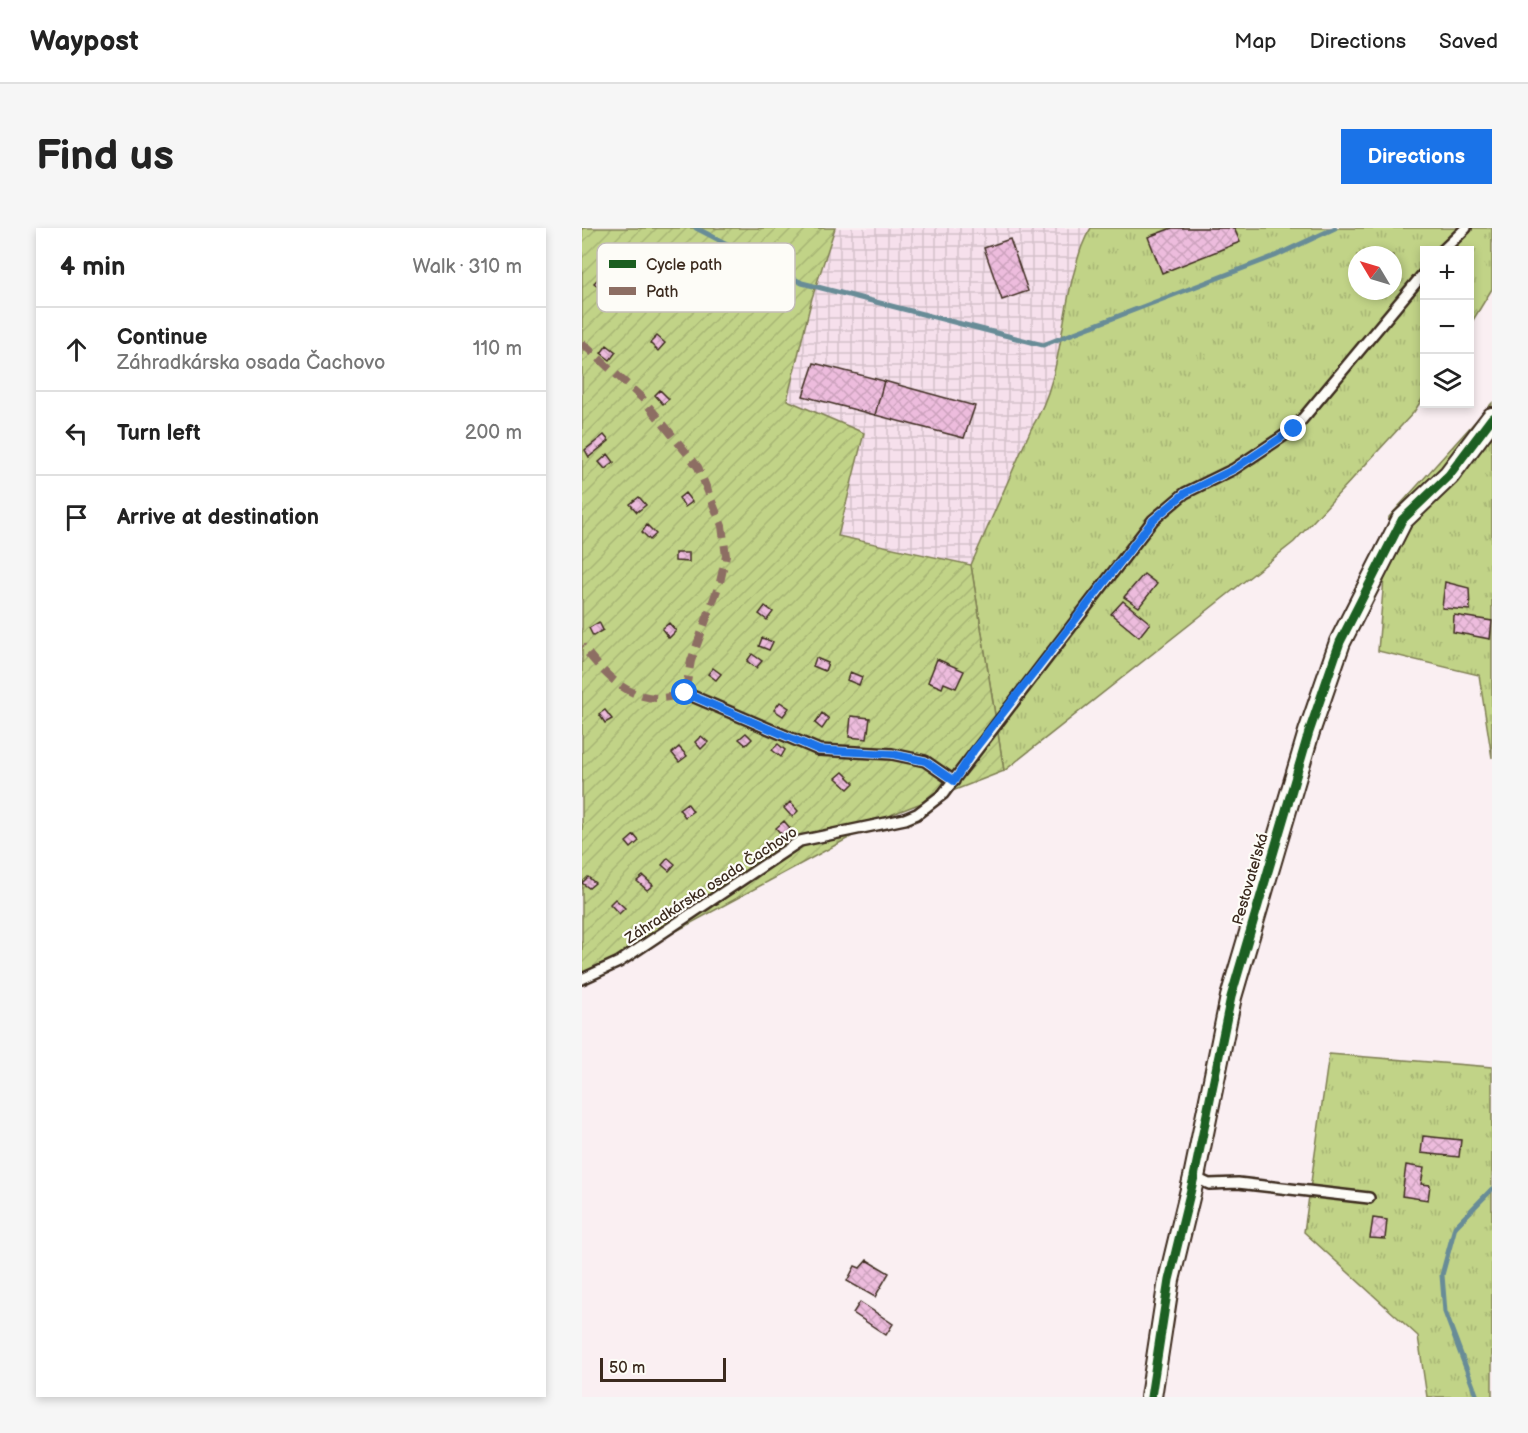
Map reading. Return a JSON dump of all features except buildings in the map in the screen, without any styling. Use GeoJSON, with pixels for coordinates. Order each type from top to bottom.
{"type":"FeatureCollection","features":[{"type":"Feature","properties":{"kind":"street","name":"Pestovateľská"},"geometry":{"type":"LineString","coordinates":[[1152,1397],[1169,1280],[1194,1177],[1231,997],[1309,732],[1340,642],[1402,520],[1449,475],[1492,418]]}},
{"type":"Feature","properties":{"kind":"lane"},"geometry":{"type":"LineString","coordinates":[[1447,246],[1466,228]]}},
{"type":"Feature","properties":{"kind":"lane","name":"Záhradkárska osada Čachovo"},"geometry":{"type":"LineString","coordinates":[[582,979],[620,962],[800,841],[905,819],[917,814],[954,781],[988,732],[1153,520],[1185,493],[1234,469],[1294,429],[1420,279]]}},
{"type":"Feature","properties":{"kind":"lane"},"geometry":{"type":"LineString","coordinates":[[685,693],[819,750],[892,754],[925,761],[954,781]]}},
{"type":"Feature","properties":{"kind":"lane"},"geometry":{"type":"LineString","coordinates":[[1194,1177],[1209,1184],[1238,1183],[1369,1198]]}},
{"type":"Feature","properties":{"kind":"shaded area"},"geometry":{"type":"Polygon","coordinates":[[[835,228],[1091,228],[1083,240],[1065,307],[1055,372],[1043,410],[1031,429],[971,565],[838,536],[864,433],[787,400],[812,298],[835,228]]]}},
{"type":"Feature","properties":{"kind":"green space"},"geometry":{"type":"Polygon","coordinates":[[[582,228],[835,228],[812,298],[787,400],[864,433],[838,536],[971,565],[1004,771],[893,814],[582,982],[582,228]]]}},
{"type":"Feature","properties":{"kind":"green space"},"geometry":{"type":"Polygon","coordinates":[[[1091,228],[1492,228],[1492,289],[1474,318],[1474,246],[1420,246],[1420,402],[1414,412],[1294,542],[1004,771],[971,565],[1048,393],[1080,251],[1091,228]]]}},
{"type":"Feature","properties":{"kind":"green space"},"geometry":{"type":"Polygon","coordinates":[[[1492,403],[1492,758],[1479,675],[1378,651],[1389,517],[1492,403]]]}},
{"type":"Feature","properties":{"kind":"green space"},"geometry":{"type":"Polygon","coordinates":[[[1329,1054],[1492,1067],[1492,1397],[1427,1397],[1418,1336],[1304,1232],[1329,1054]]]}},
{"type":"Feature","properties":{"kind":"waterway"},"geometry":{"type":"LineString","coordinates":[[696,228],[725,243]]}},
{"type":"Feature","properties":{"kind":"waterway"},"geometry":{"type":"LineString","coordinates":[[795,279],[1043,345],[1275,256],[1335,228]]}},
{"type":"Feature","properties":{"kind":"waterway"},"geometry":{"type":"LineString","coordinates":[[1477,1397],[1445,1312],[1442,1275],[1455,1227],[1492,1189]]}},
{"type":"Feature","properties":{"kind":"marked path"},"geometry":{"type":"LineString","coordinates":[[582,343],[642,398],[698,467],[722,526],[726,556],[720,582],[691,661],[685,693],[653,698],[639,695],[614,681],[582,646]]}},
{"type":"Feature","properties":{"kind":"cycle path"},"geometry":{"type":"LineString","coordinates":[[1151,1397],[1169,1280],[1194,1177],[1231,997],[1309,732],[1340,642],[1402,520],[1449,475],[1492,418]]}},
{"type":"Feature","properties":{"kind":"route"},"geometry":{"type":"LineString","coordinates":[[685,693],[819,750],[892,754],[925,761],[954,781],[974,750],[1153,520],[1185,493],[1234,469],[1294,429]]}}]}
